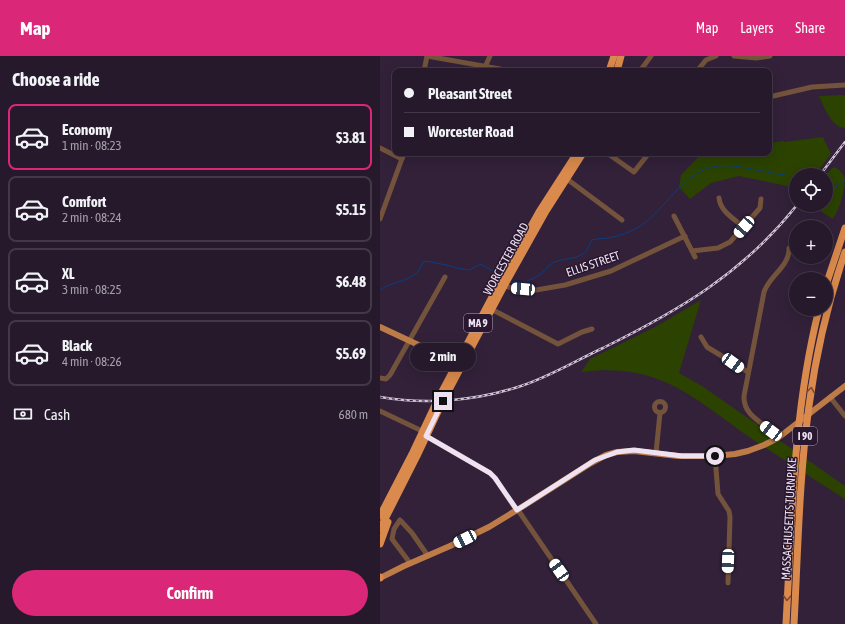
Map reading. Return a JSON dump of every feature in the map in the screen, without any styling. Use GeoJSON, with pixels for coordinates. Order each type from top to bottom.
{"type":"FeatureCollection","features":[{"type":"Feature","properties":{"kind":"highway"},"geometry":{"type":"LineString","coordinates":[[610,68],[614,56]]}},
{"type":"Feature","properties":{"kind":"highway"},"geometry":{"type":"LineString","coordinates":[[618,68],[621,56]]}},
{"type":"Feature","properties":{"kind":"highway","name":"WORCESTER ROAD"},"geometry":{"type":"LineString","coordinates":[[380,529],[401,488],[457,363],[531,225],[575,156]]}},
{"type":"Feature","properties":{"kind":"highway","name":"WORCESTER ROAD"},"geometry":{"type":"LineString","coordinates":[[380,516],[546,210],[581,156]]}},
{"type":"Feature","properties":{"kind":"highway"},"geometry":{"type":"LineString","coordinates":[[830,272],[845,228]]}},
{"type":"Feature","properties":{"kind":"highway","name":"MASSACHUSETTS TURNPIKE"},"geometry":{"type":"LineString","coordinates":[[794,624],[803,467],[809,407],[823,328],[845,252]]}},
{"type":"Feature","properties":{"kind":"highway","name":"MASSACHUSETTS TURNPIKE"},"geometry":{"type":"LineString","coordinates":[[786,624],[794,471],[799,417],[807,364],[818,316]]}},
{"type":"Feature","properties":{"kind":"highway"},"geometry":{"type":"LineString","coordinates":[[380,544],[401,488]]}},
{"type":"Feature","properties":{"kind":"highway"},"geometry":{"type":"LineString","coordinates":[[380,512],[388,499]]}},
{"type":"Feature","properties":{"kind":"main road"},"geometry":{"type":"LineString","coordinates":[[380,326],[457,363]]}},
{"type":"Feature","properties":{"kind":"main road"},"geometry":{"type":"LineString","coordinates":[[380,578],[480,532],[518,510],[590,463],[606,455],[634,450],[682,456],[715,456],[748,451],[764,445],[780,436],[845,386]]}},
{"type":"Feature","properties":{"kind":"street"},"geometry":{"type":"LineString","coordinates":[[425,68],[427,56],[495,68]]}},
{"type":"Feature","properties":{"kind":"street"},"geometry":{"type":"LineString","coordinates":[[485,66],[490,56]]}},
{"type":"Feature","properties":{"kind":"street"},"geometry":{"type":"LineString","coordinates":[[642,68],[651,56]]}},
{"type":"Feature","properties":{"kind":"street"},"geometry":{"type":"LineString","coordinates":[[699,68],[703,63],[716,56]]}},
{"type":"Feature","properties":{"kind":"street"},"geometry":{"type":"LineString","coordinates":[[734,56],[761,58],[770,56]]}},
{"type":"Feature","properties":{"kind":"street"},"geometry":{"type":"LineString","coordinates":[[772,96],[812,87],[845,85]]}},
{"type":"Feature","properties":{"kind":"street"},"geometry":{"type":"LineString","coordinates":[[380,148],[392,154]]}},
{"type":"Feature","properties":{"kind":"street"},"geometry":{"type":"LineString","coordinates":[[396,156],[402,159]]}},
{"type":"Feature","properties":{"kind":"street"},"geometry":{"type":"LineString","coordinates":[[380,219],[382,206],[403,156]]}},
{"type":"Feature","properties":{"kind":"street"},"geometry":{"type":"LineString","coordinates":[[611,156],[634,172],[647,156]]}},
{"type":"Feature","properties":{"kind":"street"},"geometry":{"type":"LineString","coordinates":[[567,179],[622,220]]}},
{"type":"Feature","properties":{"kind":"street"},"geometry":{"type":"LineString","coordinates":[[719,198],[722,208],[744,227]]}},
{"type":"Feature","properties":{"kind":"street"},"geometry":{"type":"LineString","coordinates":[[692,251],[723,246],[732,240],[760,208],[761,199]]}},
{"type":"Feature","properties":{"kind":"street"},"geometry":{"type":"LineString","coordinates":[[674,216],[695,257]]}},
{"type":"Feature","properties":{"kind":"street","name":"ELLIS STREET"},"geometry":{"type":"LineString","coordinates":[[504,286],[536,290],[565,285],[611,271],[685,236]]}},
{"type":"Feature","properties":{"kind":"street"},"geometry":{"type":"LineString","coordinates":[[780,436],[750,415],[746,408],[744,396],[764,292],[770,280],[786,261],[789,254]]}},
{"type":"Feature","properties":{"kind":"street"},"geometry":{"type":"LineString","coordinates":[[380,378],[386,379],[389,377],[445,277]]}},
{"type":"Feature","properties":{"kind":"street"},"geometry":{"type":"LineString","coordinates":[[491,309],[558,344],[582,332],[592,329]]}},
{"type":"Feature","properties":{"kind":"street"},"geometry":{"type":"LineString","coordinates":[[701,337],[707,347],[748,372]]}},
{"type":"Feature","properties":{"kind":"street"},"geometry":{"type":"LineString","coordinates":[[830,397],[845,416]]}},
{"type":"Feature","properties":{"kind":"street"},"geometry":{"type":"LineString","coordinates":[[380,411],[424,434],[490,473],[518,510],[596,624]]}},
{"type":"Feature","properties":{"kind":"street"},"geometry":{"type":"LineString","coordinates":[[656,453],[660,412]]}},
{"type":"Feature","properties":{"kind":"street"},"geometry":{"type":"LineString","coordinates":[[715,456],[717,490],[719,497],[729,511],[730,517],[728,583]]}},
{"type":"Feature","properties":{"kind":"street"},"geometry":{"type":"LineString","coordinates":[[410,563],[392,539],[394,529],[400,520],[412,533],[428,556]]}},
{"type":"Feature","properties":{"kind":"green space"},"geometry":{"type":"Polygon","coordinates":[[[845,95],[845,128],[836,125],[832,121],[819,96],[845,95]]]}},
{"type":"Feature","properties":{"kind":"green space"},"geometry":{"type":"Polygon","coordinates":[[[823,137],[831,154],[820,168],[789,168],[789,187],[739,176],[711,183],[690,199],[679,187],[681,175],[699,156],[772,156],[772,143],[823,137]]]}},
{"type":"Feature","properties":{"kind":"green space"},"geometry":{"type":"Polygon","coordinates":[[[835,167],[838,169],[845,179],[841,200],[837,212],[832,219],[822,212],[833,212],[832,168],[835,167]]]}},
{"type":"Feature","properties":{"kind":"green space"},"geometry":{"type":"Polygon","coordinates":[[[701,300],[679,373],[702,386],[845,486],[845,499],[758,443],[696,399],[677,388],[657,379],[635,373],[610,370],[581,372],[590,359],[655,327],[701,300]]]}},
{"type":"Feature","properties":{"kind":"waterway"},"geometry":{"type":"LineString","coordinates":[[511,282],[519,283],[528,281],[540,275],[553,263],[581,255],[587,251],[592,240],[617,236],[639,227],[654,215],[687,181],[706,169],[717,166],[734,166],[789,175]]}},
{"type":"Feature","properties":{"kind":"waterway"},"geometry":{"type":"LineString","coordinates":[[833,188],[845,180]]}},
{"type":"Feature","properties":{"kind":"waterway"},"geometry":{"type":"LineString","coordinates":[[380,290],[386,286],[405,280],[416,274],[423,262],[426,261],[469,270],[481,264],[498,274]]}},
{"type":"Feature","properties":{"kind":"railway"},"geometry":{"type":"LineString","coordinates":[[825,168],[845,142]]}},
{"type":"Feature","properties":{"kind":"railway"},"geometry":{"type":"LineString","coordinates":[[380,397],[415,401],[469,398],[521,386],[552,373],[631,334],[709,288],[755,251],[791,212]]}},
{"type":"Feature","properties":{"kind":"route"},"geometry":{"type":"LineString","coordinates":[[443,401],[426,436],[490,473],[517,510],[595,460],[617,452],[634,450],[682,456],[715,456]]}}]}
